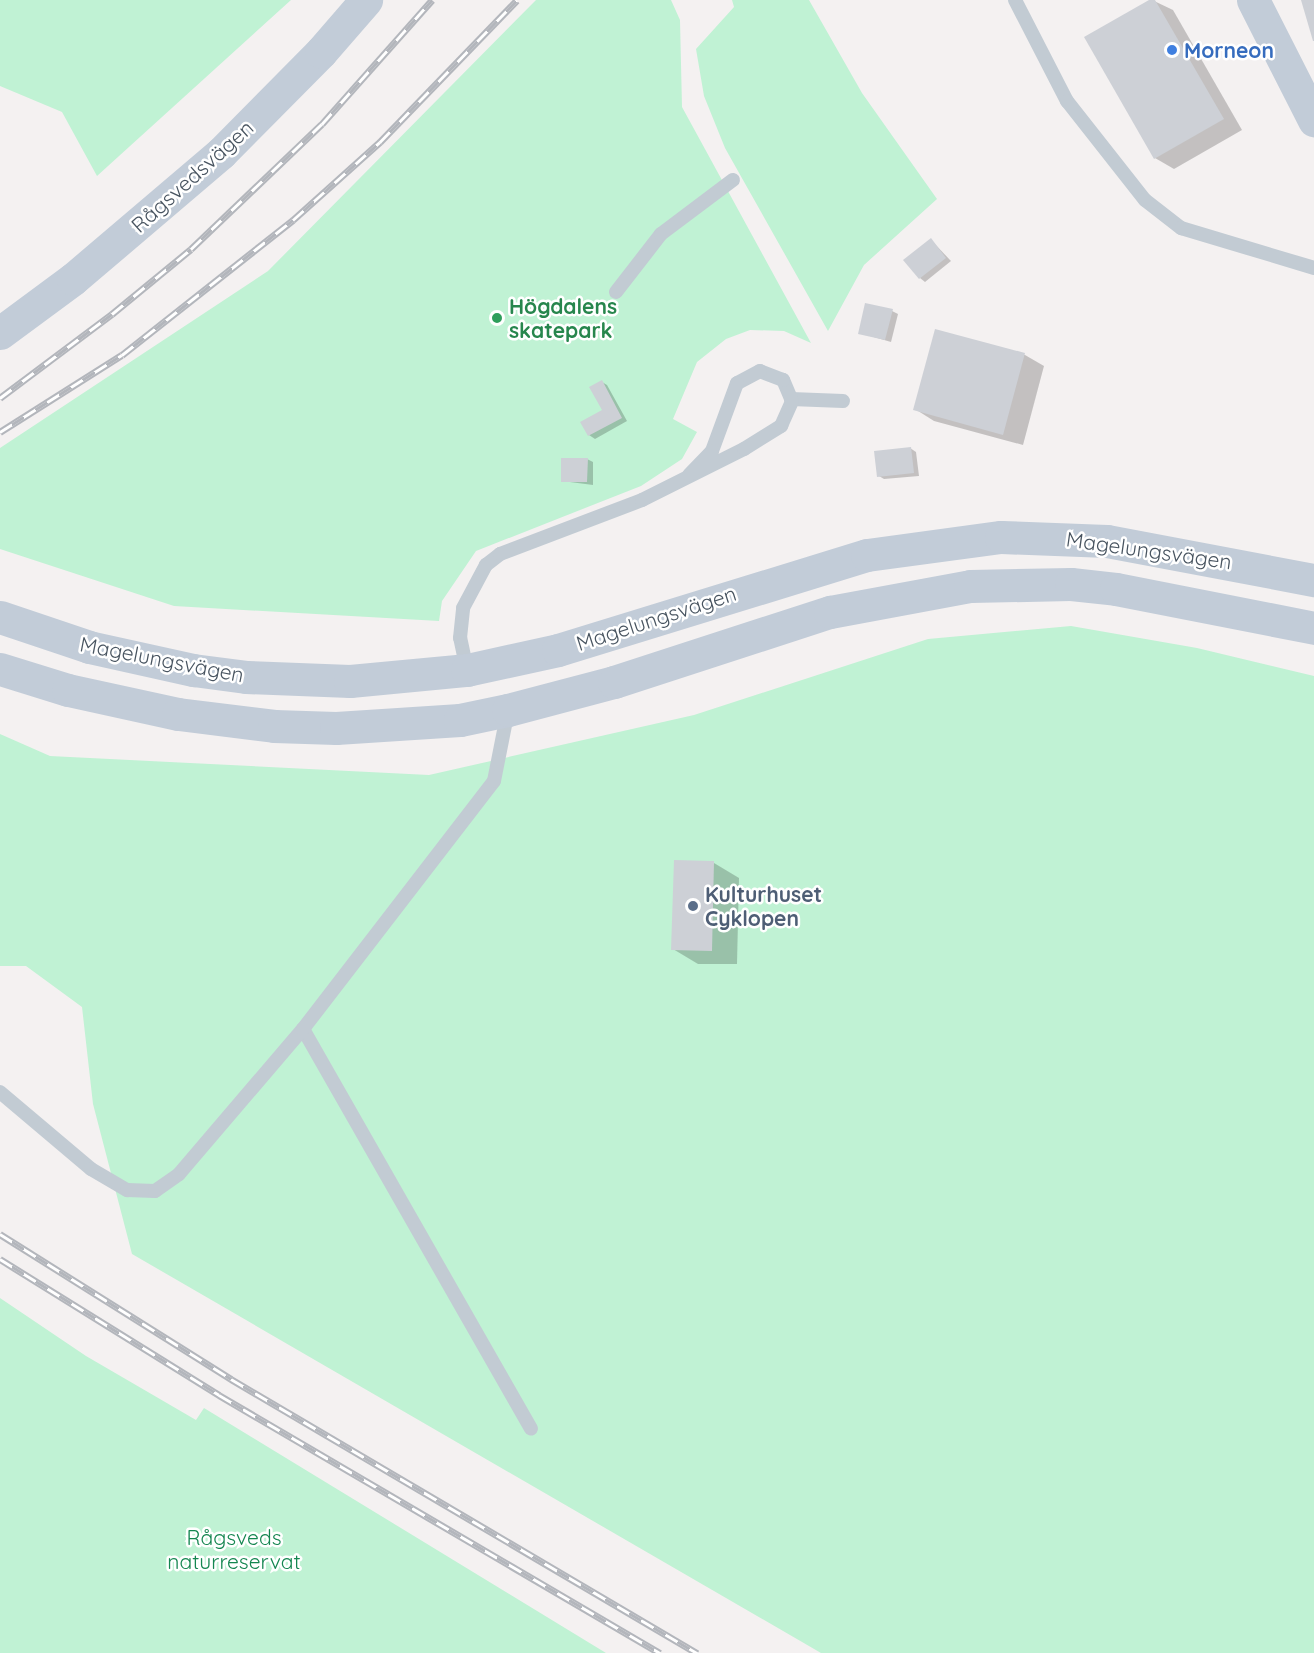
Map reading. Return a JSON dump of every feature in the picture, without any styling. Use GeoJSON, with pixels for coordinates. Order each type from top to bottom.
{"type":"FeatureCollection","features":[{"type":"Feature","properties":{"kind":"main road","name":"Rågsvedsvägen"},"geometry":{"type":"LineString","coordinates":[[0,333],[157,211],[221,153],[321,52],[366,0]]}},
{"type":"Feature","properties":{"kind":"main road"},"geometry":{"type":"LineString","coordinates":[[1253,0],[1314,120]]}},
{"type":"Feature","properties":{"kind":"main road","name":"Magelungsvägen"},"geometry":{"type":"LineString","coordinates":[[0,617],[34,631],[141,660],[246,677],[350,681],[467,670],[558,650],[817,568],[921,545],[1001,537],[1107,541],[1314,580]]}},
{"type":"Feature","properties":{"kind":"main road","name":"Magelungsvägen"},"geometry":{"type":"LineString","coordinates":[[0,669],[118,703],[274,726],[397,726],[508,710],[604,685],[830,612],[970,586],[1071,584],[1116,589],[1314,628]]}},
{"type":"Feature","properties":{"kind":"lane"},"geometry":{"type":"LineString","coordinates":[[1015,0],[1067,101],[1144,200],[1181,228],[1314,268]]}},
{"type":"Feature","properties":{"kind":"lane"},"geometry":{"type":"LineString","coordinates":[[616,292],[661,234],[733,180]]}},
{"type":"Feature","properties":{"kind":"lane"},"geometry":{"type":"LineString","coordinates":[[467,670],[460,638],[463,608],[486,565],[500,554],[642,500],[781,426],[791,399],[783,380],[760,371],[736,383],[712,451],[688,475]]}},
{"type":"Feature","properties":{"kind":"lane"},"geometry":{"type":"LineString","coordinates":[[791,399],[843,401]]}},
{"type":"Feature","properties":{"kind":"lane"},"geometry":{"type":"LineString","coordinates":[[0,1092],[91,1169],[127,1190],[155,1191],[179,1174],[303,1029],[494,781],[508,710]]}},
{"type":"Feature","properties":{"kind":"lane"},"geometry":{"type":"LineString","coordinates":[[303,1029],[531,1428]]}},
{"type":"Feature","properties":{"kind":"green space"},"geometry":{"type":"Polygon","coordinates":[[[0,0],[291,0],[97,176],[62,112],[0,86],[0,0]]]}},
{"type":"Feature","properties":{"kind":"green space","name":"Högdalens skatepark"},"geometry":{"type":"Polygon","coordinates":[[[536,0],[671,0],[680,20],[682,107],[811,343],[784,331],[750,330],[726,339],[697,362],[673,419],[697,432],[682,459],[641,486],[476,551],[442,601],[439,621],[174,606],[0,549],[0,448],[268,271],[536,0]]]}},
{"type":"Feature","properties":{"kind":"green space"},"geometry":{"type":"Polygon","coordinates":[[[732,0],[809,0],[862,93],[937,199],[864,265],[828,331],[725,148],[704,96],[696,49],[734,7],[732,0]]]}},
{"type":"Feature","properties":{"kind":"green space"},"geometry":{"type":"Polygon","coordinates":[[[1071,626],[1197,648],[1314,676],[1314,1653],[821,1653],[132,1254],[93,1104],[82,1007],[26,966],[0,966],[0,734],[50,756],[429,775],[694,715],[928,639],[1071,626]]]}},
{"type":"Feature","properties":{"kind":"green space","name":"Rågsveds naturreservat"},"geometry":{"type":"Polygon","coordinates":[[[0,1298],[86,1356],[196,1420],[204,1408],[606,1653],[0,1653],[0,1298]]]}},
{"type":"Feature","properties":{"kind":"building"},"geometry":{"type":"Polygon","coordinates":[[[1149,0],[1155,0],[1224,119],[1154,159],[1084,37],[1149,0]]]}},
{"type":"Feature","properties":{"kind":"building"},"geometry":{"type":"Polygon","coordinates":[[[1301,0],[1314,0],[1314,41],[1313,41],[1301,0]]]}},
{"type":"Feature","properties":{"kind":"building"},"geometry":{"type":"Polygon","coordinates":[[[931,238],[946,258],[919,279],[903,260],[931,238]]]}},
{"type":"Feature","properties":{"kind":"building"},"geometry":{"type":"Polygon","coordinates":[[[865,303],[893,309],[885,340],[858,334],[865,303]]]}},
{"type":"Feature","properties":{"kind":"building"},"geometry":{"type":"Polygon","coordinates":[[[935,329],[1025,353],[1003,435],[913,410],[935,329]]]}},
{"type":"Feature","properties":{"kind":"building"},"geometry":{"type":"Polygon","coordinates":[[[602,380],[622,418],[588,436],[580,422],[602,410],[589,387],[602,380]]]}},
{"type":"Feature","properties":{"kind":"building"},"geometry":{"type":"Polygon","coordinates":[[[911,447],[914,473],[877,477],[874,451],[911,447]]]}},
{"type":"Feature","properties":{"kind":"building"},"geometry":{"type":"Polygon","coordinates":[[[561,458],[588,458],[587,482],[561,482],[561,458]]]}},
{"type":"Feature","properties":{"kind":"building","name":"Kulturhuset Cyklopen"},"geometry":{"type":"Polygon","coordinates":[[[674,860],[714,861],[712,951],[671,950],[674,860]]]}},
{"type":"Feature","properties":{"kind":"railway"},"geometry":{"type":"LineString","coordinates":[[0,398],[112,314],[191,249],[322,124],[432,0]]}},
{"type":"Feature","properties":{"kind":"railway"},"geometry":{"type":"LineString","coordinates":[[0,432],[122,355],[293,220],[380,142],[517,0]]}},
{"type":"Feature","properties":{"kind":"railway"},"geometry":{"type":"LineString","coordinates":[[0,1234],[231,1379],[697,1653]]}},
{"type":"Feature","properties":{"kind":"railway"},"geometry":{"type":"LineString","coordinates":[[0,1259],[219,1395],[660,1653]]}},
{"type":"Feature","properties":{"kind":"place","name":"Morneon"},"geometry":{"type":"Point","coordinates":[1172,50]}},
{"type":"Feature","properties":{"kind":"place","name":"Högdalens skatepark"},"geometry":{"type":"Point","coordinates":[497,318]}},
{"type":"Feature","properties":{"kind":"place","name":"Kulturhuset Cyklopen"},"geometry":{"type":"Point","coordinates":[693,906]}}]}
